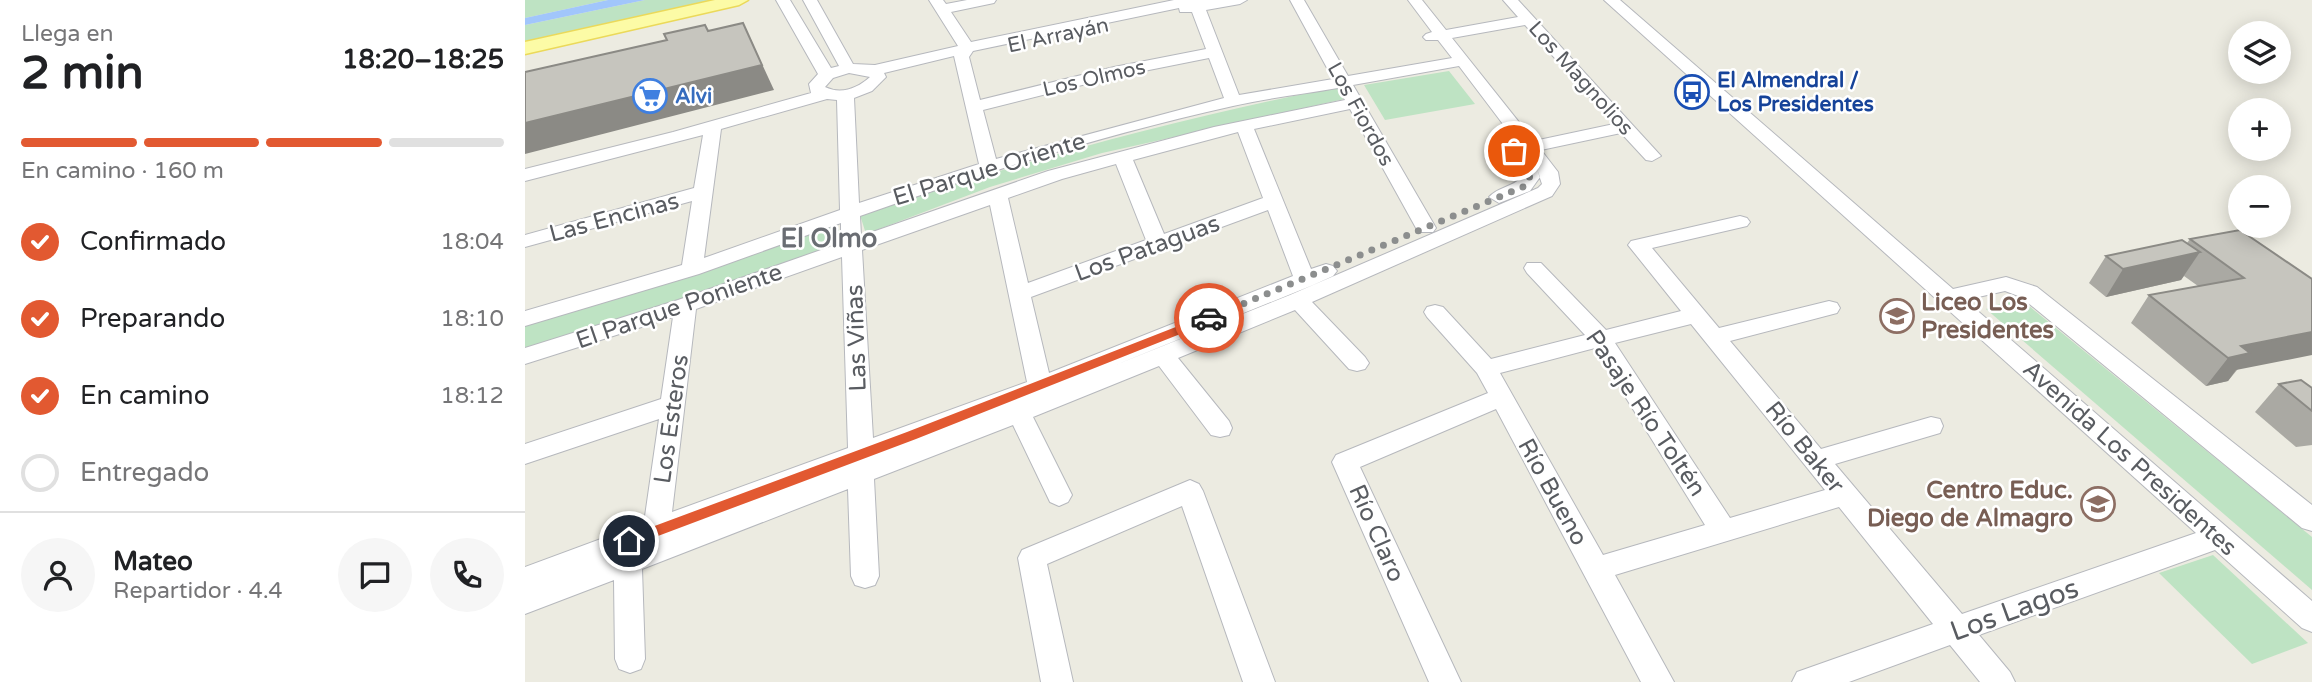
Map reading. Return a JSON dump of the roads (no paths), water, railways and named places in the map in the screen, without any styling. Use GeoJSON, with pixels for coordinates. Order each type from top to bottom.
{"type":"FeatureCollection","features":[{"type":"Feature","properties":{"kind":"main road"},"geometry":{"type":"LineString","coordinates":[[525,48],[739,0]]}},
{"type":"Feature","properties":{"kind":"street","name":"Las Viñas"},"geometry":{"type":"LineString","coordinates":[[783,0],[828,88],[850,213],[866,576]]}},
{"type":"Feature","properties":{"kind":"street"},"geometry":{"type":"LineString","coordinates":[[525,165],[828,88],[867,88],[877,74],[848,68],[810,0]]}},
{"type":"Feature","properties":{"kind":"street"},"geometry":{"type":"LineString","coordinates":[[939,4],[956,0]]}},
{"type":"Feature","properties":{"kind":"street"},"geometry":{"type":"LineString","coordinates":[[939,4],[989,0]]}},
{"type":"Feature","properties":{"kind":"street","name":"El Arrayán"},"geometry":{"type":"LineString","coordinates":[[877,74],[964,52],[1196,4],[1240,0]]}},
{"type":"Feature","properties":{"kind":"street","name":"Los Fiordos"},"geometry":{"type":"LineString","coordinates":[[1297,0],[1426,228]]}},
{"type":"Feature","properties":{"kind":"street"},"geometry":{"type":"LineString","coordinates":[[525,579],[656,532],[1020,413],[1163,355],[1426,228],[1540,182],[1549,172],[1531,146],[1400,0]]}},
{"type":"Feature","properties":{"kind":"street"},"geometry":{"type":"LineString","coordinates":[[1415,0],[1435,36]]}},
{"type":"Feature","properties":{"kind":"street","name":"Los Magnolios"},"geometry":{"type":"LineString","coordinates":[[1510,0],[1652,156]]}},
{"type":"Feature","properties":{"kind":"street","name":"Avenida Los Presidentes"},"geometry":{"type":"LineString","coordinates":[[1611,0],[2312,619]]}},
{"type":"Feature","properties":{"kind":"street"},"geometry":{"type":"LineString","coordinates":[[939,4],[964,52],[989,166]]}},
{"type":"Feature","properties":{"kind":"street"},"geometry":{"type":"LineString","coordinates":[[1196,4],[1233,101]]}},
{"type":"Feature","properties":{"kind":"street"},"geometry":{"type":"LineString","coordinates":[[796,22],[818,18]]}},
{"type":"Feature","properties":{"kind":"street"},"geometry":{"type":"LineString","coordinates":[[1435,36],[1528,20]]}},
{"type":"Feature","properties":{"kind":"street","name":"Los Olmos"},"geometry":{"type":"LineString","coordinates":[[974,107],[1103,75],[1214,52]]}},
{"type":"Feature","properties":{"kind":"street"},"geometry":{"type":"LineString","coordinates":[[1456,62],[1528,169],[1540,182]]}},
{"type":"Feature","properties":{"kind":"street","name":"El Parque Oriente"},"geometry":{"type":"LineString","coordinates":[[525,318],[692,269],[989,166],[1123,128],[1233,101],[1456,62]]}},
{"type":"Feature","properties":{"kind":"street"},"geometry":{"type":"LineString","coordinates":[[525,175],[713,126],[828,88],[848,68]]}},
{"type":"Feature","properties":{"kind":"street","name":"El Parque Poniente"},"geometry":{"type":"LineString","coordinates":[[525,356],[686,306],[997,194],[1122,156],[1244,126],[1355,103]]}},
{"type":"Feature","properties":{"kind":"street"},"geometry":{"type":"LineString","coordinates":[[692,269],[713,126]]}},
{"type":"Feature","properties":{"kind":"street"},"geometry":{"type":"LineString","coordinates":[[1244,126],[1274,201],[1301,290],[1357,363]]}},
{"type":"Feature","properties":{"kind":"street"},"geometry":{"type":"LineString","coordinates":[[1531,146],[1625,127]]}},
{"type":"Feature","properties":{"kind":"street"},"geometry":{"type":"LineString","coordinates":[[1122,156],[1158,244]]}},
{"type":"Feature","properties":{"kind":"street"},"geometry":{"type":"LineString","coordinates":[[525,601],[628,564],[1040,386],[1301,290],[1538,196],[1540,182]]}},
{"type":"Feature","properties":{"kind":"street","name":"Las Encinas"},"geometry":{"type":"LineString","coordinates":[[525,241],[703,192]]}},
{"type":"Feature","properties":{"kind":"street"},"geometry":{"type":"LineString","coordinates":[[997,194],[1040,386]]}},
{"type":"Feature","properties":{"kind":"street","name":"Los Pataguas"},"geometry":{"type":"LineString","coordinates":[[1020,294],[1274,201]]}},
{"type":"Feature","properties":{"kind":"street","name":"Río Baker"},"geometry":{"type":"LineString","coordinates":[[1740,222],[1638,245],[1999,682]]}},
{"type":"Feature","properties":{"kind":"street","name":"Pasaje Río Toltén"},"geometry":{"type":"LineString","coordinates":[[1534,268],[1601,339],[1724,531]]}},
{"type":"Feature","properties":{"kind":"street"},"geometry":{"type":"LineString","coordinates":[[1948,297],[2006,284],[2029,292],[2312,520]]}},
{"type":"Feature","properties":{"kind":"street","name":"Los Esteros"},"geometry":{"type":"LineString","coordinates":[[656,532],[686,306]]}},
{"type":"Feature","properties":{"kind":"street"},"geometry":{"type":"LineString","coordinates":[[1714,337],[1829,308]]}},
{"type":"Feature","properties":{"kind":"street","name":"Río Bueno"},"geometry":{"type":"LineString","coordinates":[[1435,312],[1486,368],[1658,682]]}},
{"type":"Feature","properties":{"kind":"street"},"geometry":{"type":"LineString","coordinates":[[1486,368],[1696,315]]}},
{"type":"Feature","properties":{"kind":"street"},"geometry":{"type":"LineString","coordinates":[[1163,355],[1220,428]]}},
{"type":"Feature","properties":{"kind":"street","name":"Río Claro"},"geometry":{"type":"LineString","coordinates":[[1445,682],[1345,462],[1502,397]]}},
{"type":"Feature","properties":{"kind":"street"},"geometry":{"type":"LineString","coordinates":[[525,454],[672,405]]}},
{"type":"Feature","properties":{"kind":"street"},"geometry":{"type":"LineString","coordinates":[[1020,413],[1059,495]]}},
{"type":"Feature","properties":{"kind":"street"},"geometry":{"type":"LineString","coordinates":[[1816,460],[1931,426]]}},
{"type":"Feature","properties":{"kind":"street"},"geometry":{"type":"LineString","coordinates":[[1057,682],[1032,558],[1190,491],[1259,682]]}},
{"type":"Feature","properties":{"kind":"street"},"geometry":{"type":"LineString","coordinates":[[1595,569],[1845,495]]}},
{"type":"Feature","properties":{"kind":"street","name":"Los Lagos"},"geometry":{"type":"LineString","coordinates":[[1816,681],[2219,537]]}},
{"type":"Feature","properties":{"kind":"street"},"geometry":{"type":"LineString","coordinates":[[628,564],[631,659]]}},
{"type":"Feature","properties":{"kind":"water"},"geometry":{"type":"Polygon","coordinates":[[[608,0],[645,0],[525,25],[525,18],[608,0]]]}},
{"type":"Feature","properties":{"kind":"place","name":"El Almendral / Los Presidentes"},"geometry":{"type":"Point","coordinates":[1692,92]}},
{"type":"Feature","properties":{"kind":"place","name":"Alvi"},"geometry":{"type":"Point","coordinates":[650,96]}},
{"type":"Feature","properties":{"kind":"place","name":"Liceo Los Presidentes"},"geometry":{"type":"Point","coordinates":[1897,316]}},
{"type":"Feature","properties":{"kind":"place","name":"Centro Educ. Diego de Almagro"},"geometry":{"type":"Point","coordinates":[2098,504]}},
{"type":"Feature","properties":{"kind":"district","name":"El Olmo"},"geometry":{"type":"Point","coordinates":[829,238]}}]}
